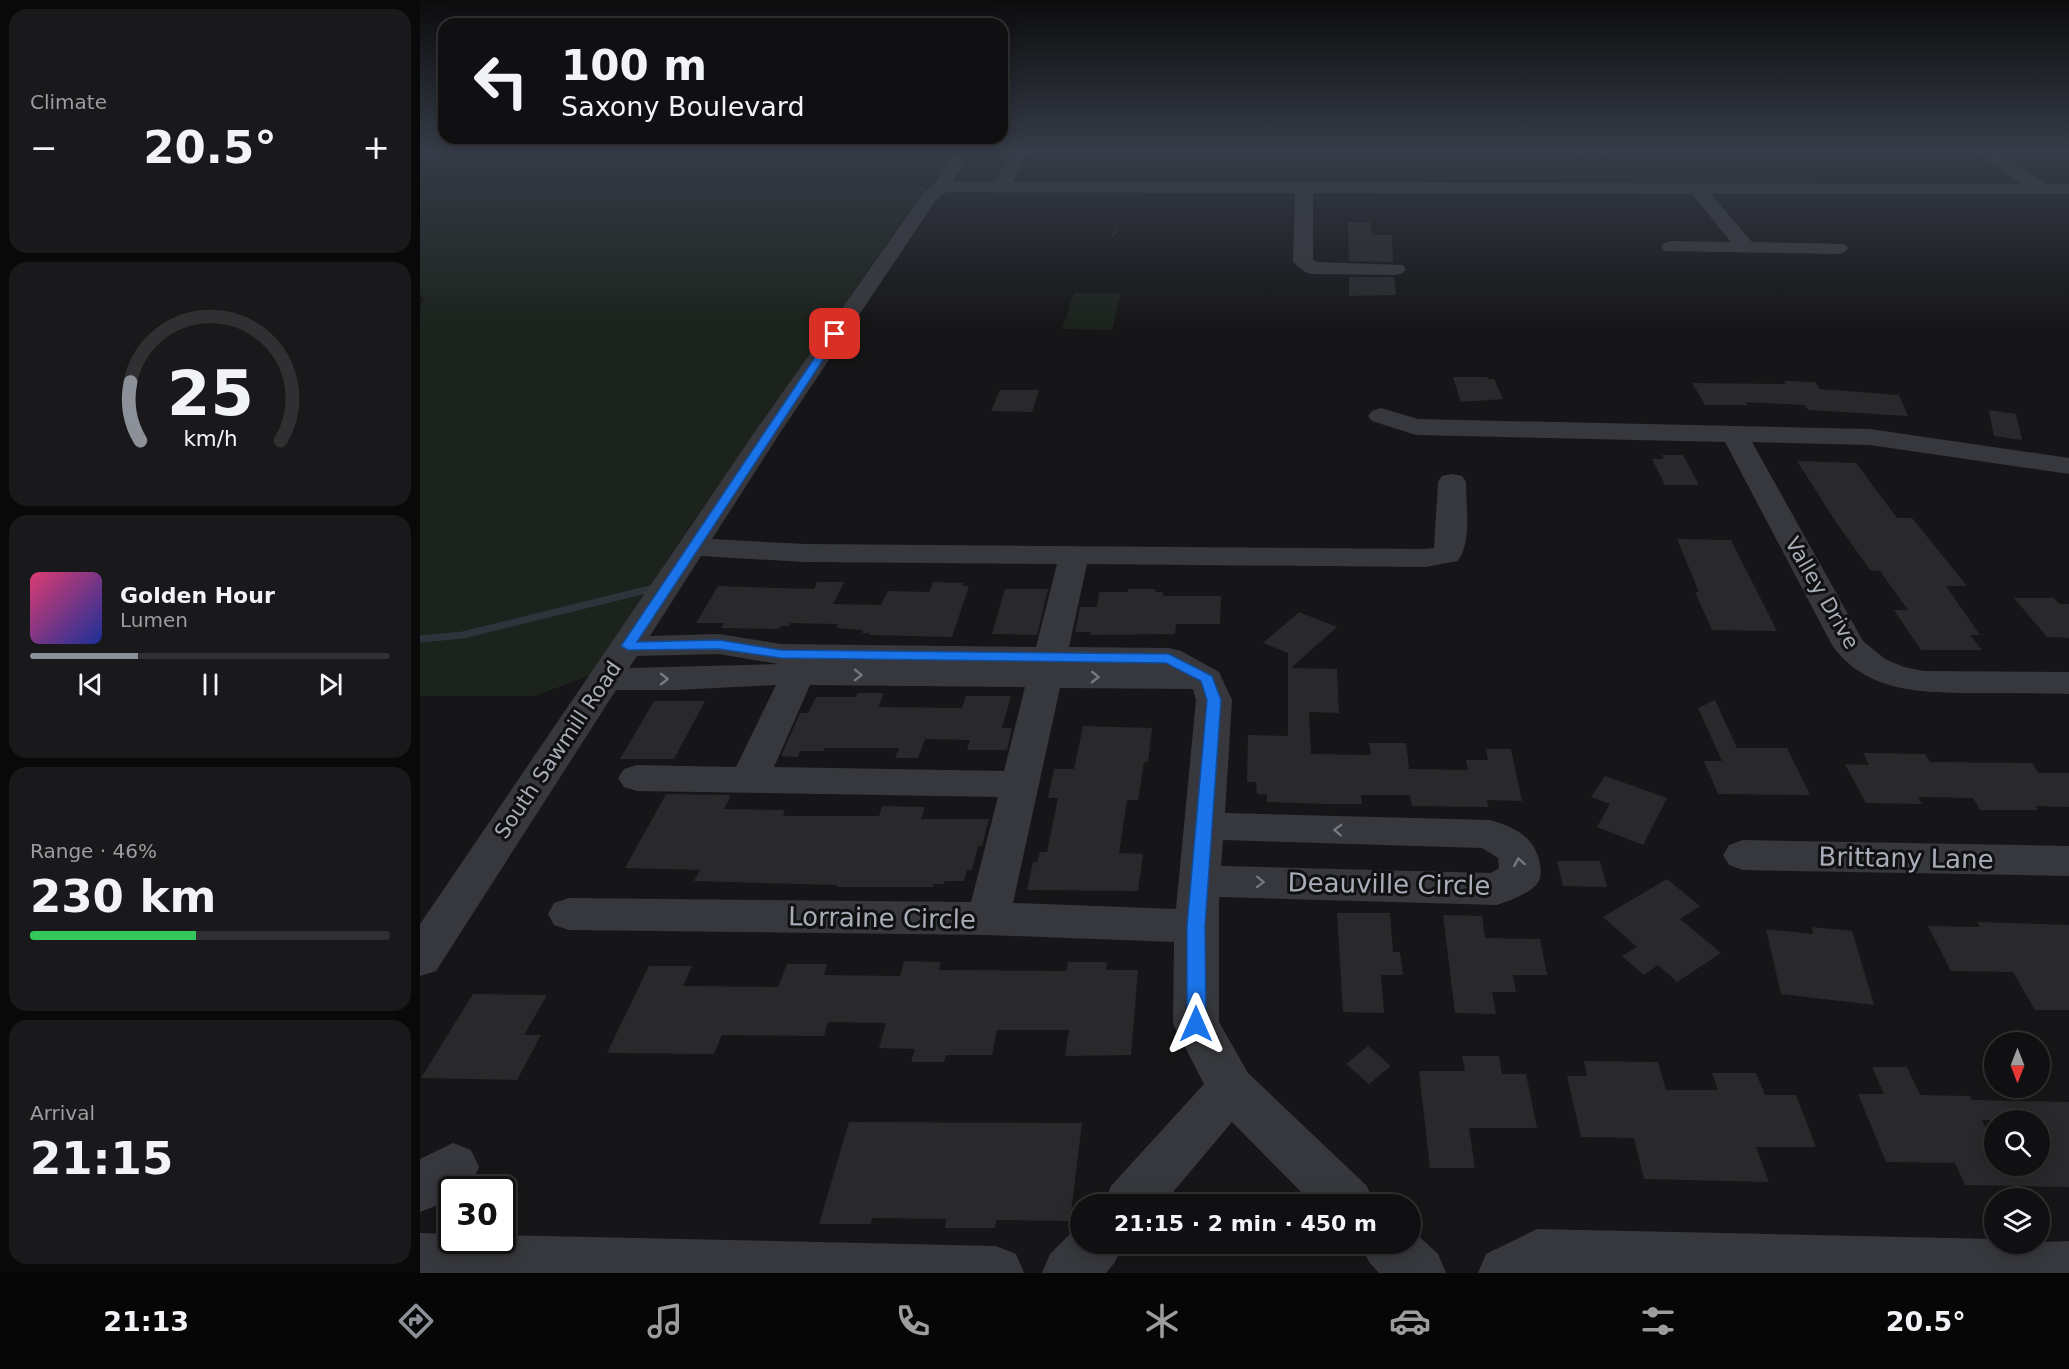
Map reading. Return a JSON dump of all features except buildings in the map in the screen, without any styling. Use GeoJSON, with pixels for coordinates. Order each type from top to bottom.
{"type":"FeatureCollection","features":[{"type":"Feature","properties":{"kind":"street","name":"South Sawmill Road"},"geometry":{"type":"LineString","coordinates":[[420,959],[767,433],[921,208]]}},
{"type":"Feature","properties":{"kind":"street"},"geometry":{"type":"LineString","coordinates":[[1304,208],[1303,262],[1312,268],[1396,269]]}},
{"type":"Feature","properties":{"kind":"street"},"geometry":{"type":"LineString","coordinates":[[1714,208],[1746,248]]}},
{"type":"Feature","properties":{"kind":"street"},"geometry":{"type":"LineString","coordinates":[[1671,247],[1838,248]]}},
{"type":"Feature","properties":{"kind":"street"},"geometry":{"type":"LineString","coordinates":[[1381,416],[1416,426],[1870,437],[2069,466]]}},
{"type":"Feature","properties":{"kind":"street","name":"Valley Drive"},"geometry":{"type":"LineString","coordinates":[[1734,434],[1849,645],[1872,666],[1905,679],[1924,682],[2069,683]]}},
{"type":"Feature","properties":{"kind":"street"},"geometry":{"type":"LineString","coordinates":[[693,547],[805,553],[1425,558],[1447,555],[1451,538],[1452,482]]}},
{"type":"Feature","properties":{"kind":"street"},"geometry":{"type":"LineString","coordinates":[[792,564],[1244,566]]}},
{"type":"Feature","properties":{"kind":"street"},"geometry":{"type":"LineString","coordinates":[[988,919],[1072,564]]}},
{"type":"Feature","properties":{"kind":"street"},"geometry":{"type":"LineString","coordinates":[[628,646],[719,644],[781,654],[803,664]]}},
{"type":"Feature","properties":{"kind":"street"},"geometry":{"type":"LineString","coordinates":[[750,778],[803,664]]}},
{"type":"Feature","properties":{"kind":"street"},"geometry":{"type":"LineString","coordinates":[[605,679],[678,679],[769,674],[803,664],[1049,667],[1207,679],[1214,700],[1196,926],[1196,1024],[1231,1088],[1338,1194]]}},
{"type":"Feature","properties":{"kind":"street"},"geometry":{"type":"LineString","coordinates":[[637,778],[1021,784]]}},
{"type":"Feature","properties":{"kind":"street","name":"Deauville Circle"},"geometry":{"type":"LineString","coordinates":[[1201,881],[1497,889],[1521,875],[1517,851],[1490,834],[1205,826]]}},
{"type":"Feature","properties":{"kind":"street","name":"Brittany Lane"},"geometry":{"type":"LineString","coordinates":[[1743,855],[2069,861]]}},
{"type":"Feature","properties":{"kind":"street","name":"Lorraine Circle"},"geometry":{"type":"LineString","coordinates":[[569,914],[988,919],[1196,926]]}},
{"type":"Feature","properties":{"kind":"street"},"geometry":{"type":"LineString","coordinates":[[1139,1194],[1231,1088]]}},
{"type":"Feature","properties":{"kind":"street"},"geometry":{"type":"LineString","coordinates":[[1070,1273],[1087,1254]]}},
{"type":"Feature","properties":{"kind":"street"},"geometry":{"type":"LineString","coordinates":[[1398,1254],[1418,1273]]}},
{"type":"Feature","properties":{"kind":"street"},"geometry":{"type":"LineString","coordinates":[[1506,1273],[1538,1256],[2069,1268]]}},
{"type":"Feature","properties":{"kind":"street"},"geometry":{"type":"LineString","coordinates":[[420,1260],[996,1273]]}},
{"type":"Feature","properties":{"kind":"path"},"geometry":{"type":"LineString","coordinates":[[1113,236],[1117,226]]}},
{"type":"Feature","properties":{"kind":"shaded area"},"geometry":{"type":"Polygon","coordinates":[[[420,208],[911,208],[683,536],[592,675],[534,696],[420,696],[420,308],[425,298],[420,296],[420,208]]]}},
{"type":"Feature","properties":{"kind":"shaded area"},"geometry":{"type":"Polygon","coordinates":[[[1074,293],[1121,293],[1112,330],[1062,329],[1074,293]]]}},
{"type":"Feature","properties":{"kind":"waterway"},"geometry":{"type":"LineString","coordinates":[[420,639],[463,635],[654,588]]}},
{"type":"Feature","properties":{"kind":"route"},"geometry":{"type":"LineString","coordinates":[[835,334],[767,433],[628,646],[719,644],[781,654],[1169,658],[1207,679],[1214,700],[1196,926],[1196,1024]]}}]}
